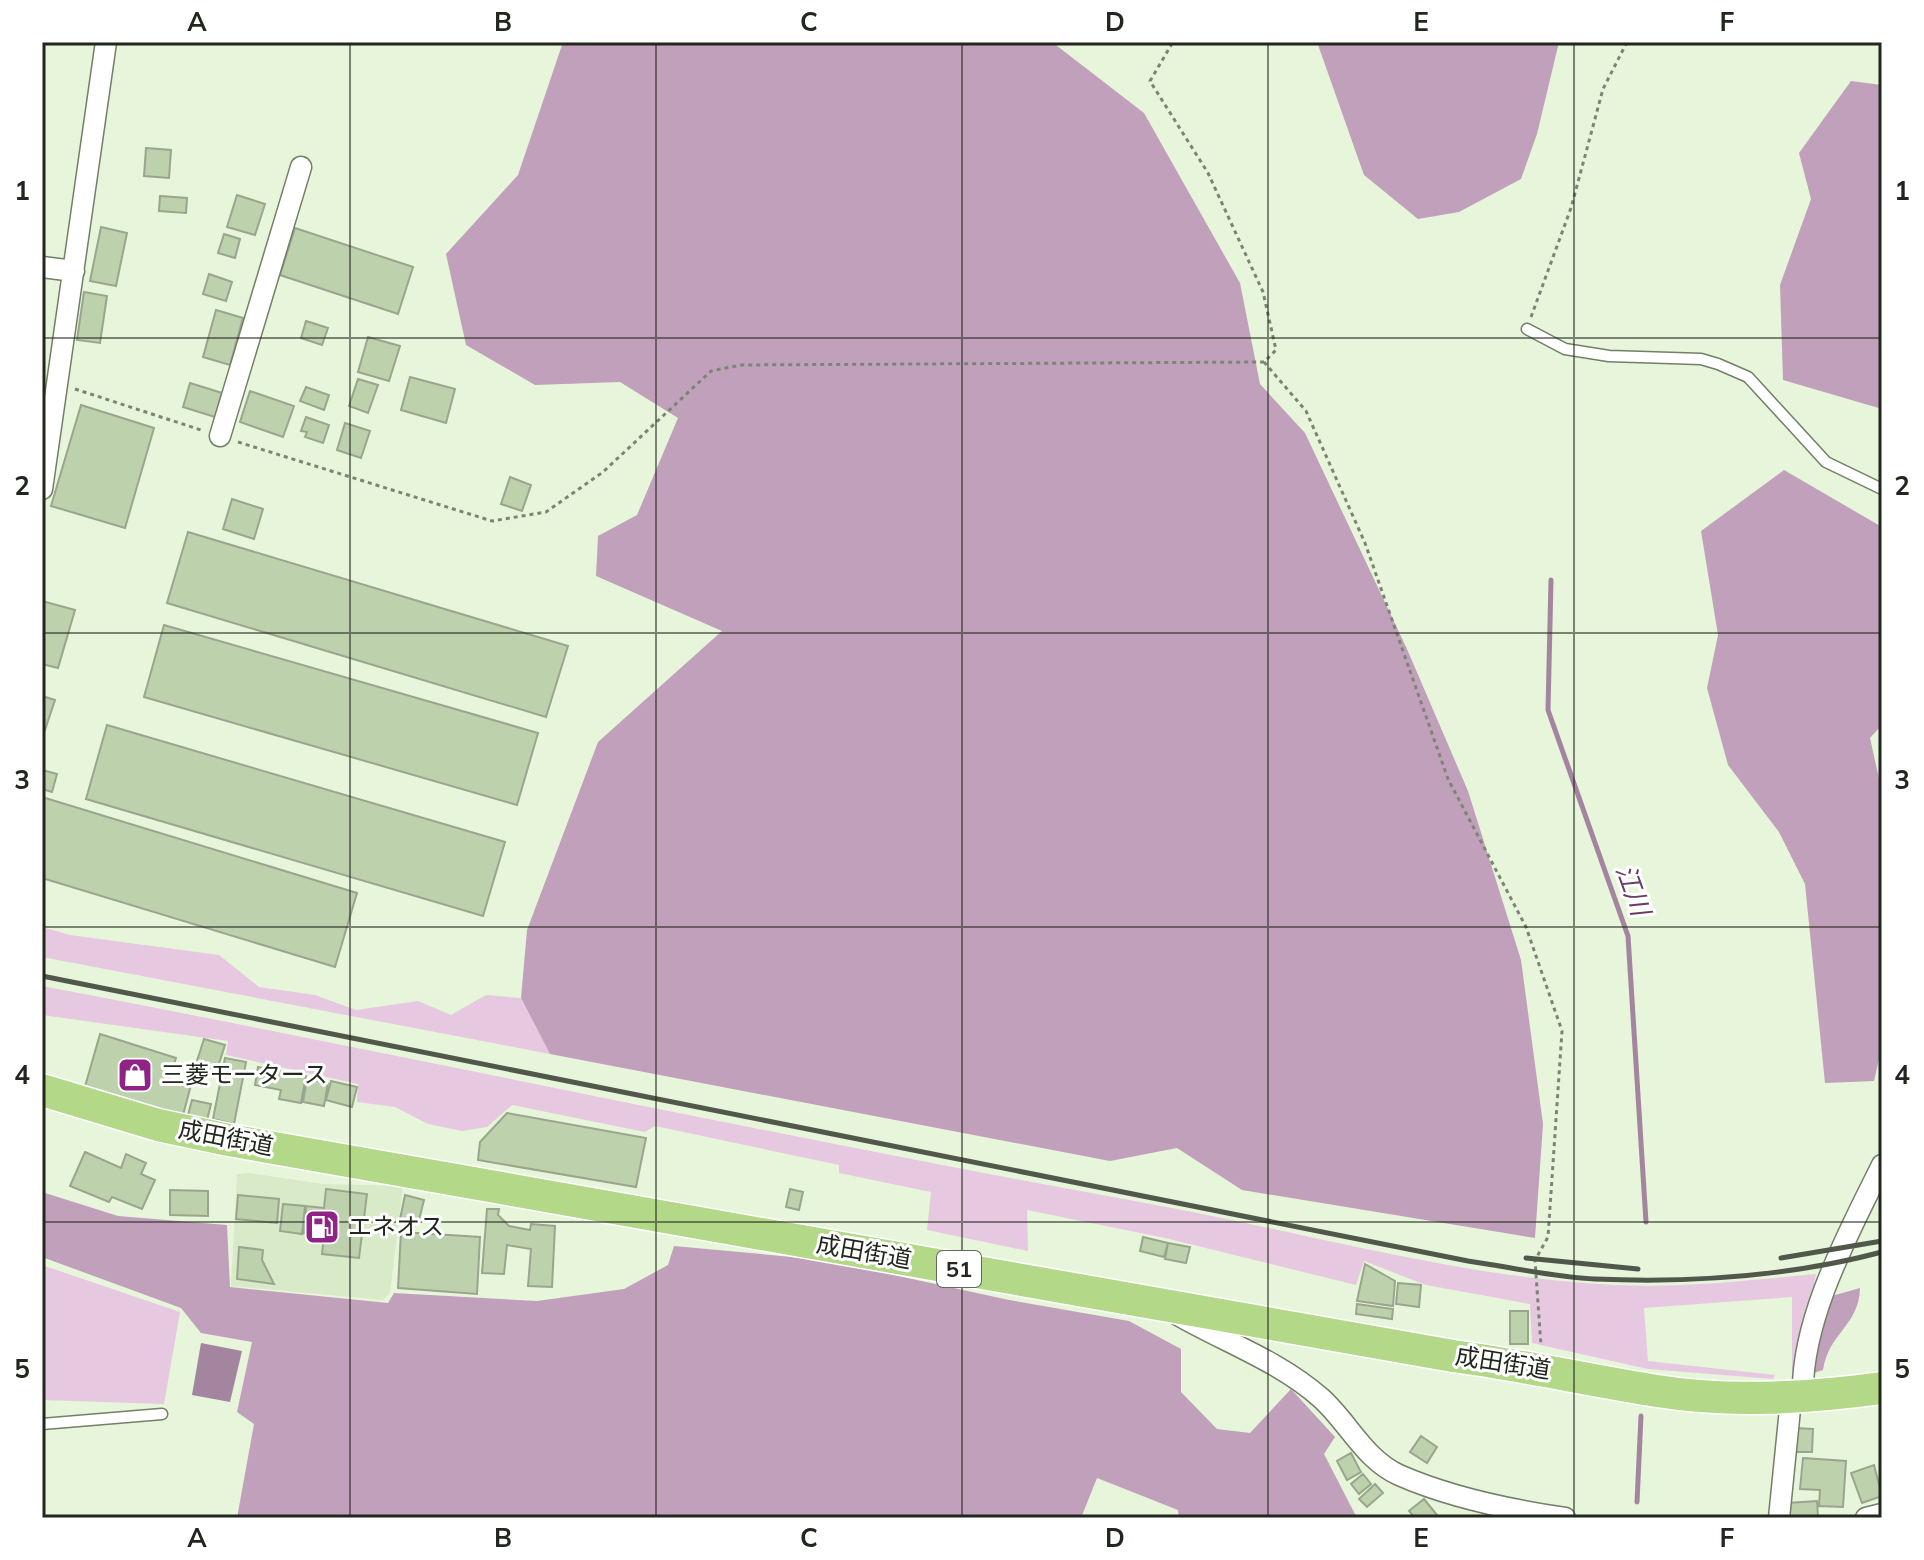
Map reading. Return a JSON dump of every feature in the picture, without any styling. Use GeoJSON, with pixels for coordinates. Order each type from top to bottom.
{"type":"FeatureCollection","features":[{"type":"Feature","properties":{"kind":"highway","name":"成田街道"},"geometry":{"type":"LineString","coordinates":[[42,1090],[158,1125],[229,1140],[1453,1356],[1541,1368],[1659,1392],[1797,1398],[1882,1388]]}},
{"type":"Feature","properties":{"kind":"street"},"geometry":{"type":"LineString","coordinates":[[42,489],[51,383],[74,271],[106,42]]}},
{"type":"Feature","properties":{"kind":"street"},"geometry":{"type":"LineString","coordinates":[[220,436],[301,167]]}},
{"type":"Feature","properties":{"kind":"street"},"geometry":{"type":"LineString","coordinates":[[42,267],[74,271]]}},
{"type":"Feature","properties":{"kind":"street"},"geometry":{"type":"LineString","coordinates":[[1779,1518],[1797,1398],[1825,1292],[1882,1165]]}},
{"type":"Feature","properties":{"kind":"street"},"geometry":{"type":"LineString","coordinates":[[1154,1302],[1271,1363],[1321,1399],[1368,1453],[1397,1474],[1463,1495],[1565,1518]]}},
{"type":"Feature","properties":{"kind":"street"},"geometry":{"type":"LineString","coordinates":[[1866,1518],[1882,1514]]}},
{"type":"Feature","properties":{"kind":"lane"},"geometry":{"type":"LineString","coordinates":[[1527,329],[1565,349],[1609,356],[1701,359],[1748,377],[1826,462],[1882,489]]}},
{"type":"Feature","properties":{"kind":"lane"},"geometry":{"type":"LineString","coordinates":[[42,1424],[162,1414]]}},
{"type":"Feature","properties":{"kind":"path"},"geometry":{"type":"LineString","coordinates":[[51,383],[492,521],[546,512],[603,472],[711,371],[741,365],[1264,362],[1276,350],[1263,292],[1208,173],[1150,81],[1173,42]]}},
{"type":"Feature","properties":{"kind":"path"},"geometry":{"type":"LineString","coordinates":[[1527,329],[1571,208],[1603,89],[1627,42]]}},
{"type":"Feature","properties":{"kind":"path"},"geometry":{"type":"LineString","coordinates":[[1264,362],[1306,411],[1365,543],[1448,779],[1526,927],[1562,1031],[1548,1237],[1535,1260],[1541,1368]]}},
{"type":"Feature","properties":{"kind":"shaded area"},"geometry":{"type":"Polygon","coordinates":[[[563,42],[1052,42],[1144,113],[1240,283],[1260,384],[1305,433],[1407,649],[1468,791],[1521,960],[1543,1124],[1535,1238],[1242,1190],[1177,1148],[1110,1161],[550,1054],[521,998],[527,930],[598,742],[722,631],[596,576],[598,536],[637,515],[678,418],[620,382],[535,385],[466,345],[446,254],[518,175],[563,42]]]}},
{"type":"Feature","properties":{"kind":"shaded area"},"geometry":{"type":"Polygon","coordinates":[[[1317,42],[1559,42],[1537,134],[1521,179],[1459,212],[1418,219],[1364,175],[1317,42]]]}},
{"type":"Feature","properties":{"kind":"shaded area"},"geometry":{"type":"Polygon","coordinates":[[[1851,81],[1882,85],[1882,409],[1783,380],[1780,285],[1811,199],[1799,153],[1851,81]]]}},
{"type":"Feature","properties":{"kind":"shaded area"},"geometry":{"type":"Polygon","coordinates":[[[1784,470],[1882,527],[1882,725],[1870,738],[1882,792],[1882,1046],[1874,1081],[1825,1083],[1805,884],[1779,832],[1728,765],[1707,688],[1718,635],[1701,531],[1784,470]]]}},
{"type":"Feature","properties":{"kind":"shaded area"},"geometry":{"type":"Polygon","coordinates":[[[42,927],[70,935],[219,955],[259,987],[315,995],[356,1010],[418,1001],[451,1015],[486,995],[521,998],[550,1054],[42,957],[42,927]]]}},
{"type":"Feature","properties":{"kind":"shaded area"},"geometry":{"type":"Polygon","coordinates":[[[42,986],[1498,1273],[1557,1281],[1642,1286],[1816,1274],[1798,1372],[1792,1373],[1792,1297],[1644,1308],[1648,1361],[1775,1375],[1773,1379],[1648,1369],[1532,1343],[1530,1304],[1426,1285],[1364,1261],[1356,1285],[1165,1238],[1027,1210],[1028,1251],[927,1230],[931,1192],[839,1173],[839,1165],[655,1126],[645,1132],[512,1105],[487,1127],[462,1131],[428,1124],[395,1107],[357,1102],[358,1084],[226,1055],[228,1041],[42,1015],[42,986]]]}},
{"type":"Feature","properties":{"kind":"shaded area"},"geometry":{"type":"Polygon","coordinates":[[[237,1174],[323,1184],[403,1186],[390,1293],[383,1300],[231,1286],[237,1174]]]}},
{"type":"Feature","properties":{"kind":"shaded area"},"geometry":{"type":"Polygon","coordinates":[[[42,1192],[118,1216],[227,1225],[230,1287],[388,1303],[394,1293],[537,1301],[624,1289],[668,1265],[674,1246],[825,1260],[1009,1300],[1129,1321],[1181,1349],[1181,1392],[1217,1429],[1250,1433],[1291,1389],[1335,1437],[1324,1454],[1357,1518],[1179,1518],[1178,1510],[1097,1478],[1081,1518],[237,1518],[254,1424],[237,1412],[252,1342],[201,1333],[181,1308],[42,1257],[42,1192]]]}},
{"type":"Feature","properties":{"kind":"shaded area"},"geometry":{"type":"Polygon","coordinates":[[[42,1265],[180,1312],[164,1404],[42,1400],[42,1265]]]}},
{"type":"Feature","properties":{"kind":"shaded area"},"geometry":{"type":"Polygon","coordinates":[[[1860,1288],[1855,1312],[1831,1346],[1823,1370],[1804,1376],[1814,1301],[1860,1288]]]}},
{"type":"Feature","properties":{"kind":"shaded area"},"geometry":{"type":"Polygon","coordinates":[[[201,1343],[242,1351],[230,1402],[192,1395],[201,1343]]]}},
{"type":"Feature","properties":{"kind":"building"},"geometry":{"type":"Polygon","coordinates":[[[146,148],[171,150],[169,178],[144,176],[146,148]]]}},
{"type":"Feature","properties":{"kind":"building"},"geometry":{"type":"Polygon","coordinates":[[[237,195],[265,204],[255,235],[227,227],[237,195]]]}},
{"type":"Feature","properties":{"kind":"building"},"geometry":{"type":"Polygon","coordinates":[[[160,196],[187,198],[186,213],[159,211],[160,196]]]}},
{"type":"Feature","properties":{"kind":"building"},"geometry":{"type":"Polygon","coordinates":[[[101,227],[127,233],[116,286],[90,281],[101,227]]]}},
{"type":"Feature","properties":{"kind":"building"},"geometry":{"type":"Polygon","coordinates":[[[295,228],[413,267],[398,314],[280,275],[295,228]]]}},
{"type":"Feature","properties":{"kind":"building"},"geometry":{"type":"Polygon","coordinates":[[[224,234],[240,239],[235,258],[218,253],[224,234]]]}},
{"type":"Feature","properties":{"kind":"building"},"geometry":{"type":"Polygon","coordinates":[[[209,274],[232,282],[226,301],[203,294],[209,274]]]}},
{"type":"Feature","properties":{"kind":"building"},"geometry":{"type":"Polygon","coordinates":[[[84,292],[107,296],[100,343],[77,340],[84,292]]]}},
{"type":"Feature","properties":{"kind":"building"},"geometry":{"type":"Polygon","coordinates":[[[216,310],[243,318],[230,365],[203,357],[216,310]]]}},
{"type":"Feature","properties":{"kind":"building"},"geometry":{"type":"Polygon","coordinates":[[[306,321],[328,328],[322,345],[301,338],[306,321]]]}},
{"type":"Feature","properties":{"kind":"building"},"geometry":{"type":"Polygon","coordinates":[[[368,337],[400,346],[389,381],[358,372],[368,337]]]}},
{"type":"Feature","properties":{"kind":"building"},"geometry":{"type":"Polygon","coordinates":[[[410,377],[455,389],[446,423],[401,410],[410,377]]]}},
{"type":"Feature","properties":{"kind":"building"},"geometry":{"type":"Polygon","coordinates":[[[358,379],[378,385],[368,413],[349,406],[358,379]]]}},
{"type":"Feature","properties":{"kind":"building"},"geometry":{"type":"Polygon","coordinates":[[[190,383],[222,393],[215,417],[183,407],[190,383]]]}},
{"type":"Feature","properties":{"kind":"building"},"geometry":{"type":"Polygon","coordinates":[[[306,387],[329,395],[324,410],[300,401],[306,387]]]}},
{"type":"Feature","properties":{"kind":"building"},"geometry":{"type":"Polygon","coordinates":[[[250,391],[294,406],[283,437],[240,422],[250,391]]]}},
{"type":"Feature","properties":{"kind":"building"},"geometry":{"type":"Polygon","coordinates":[[[81,405],[154,428],[125,528],[51,506],[81,405]]]}},
{"type":"Feature","properties":{"kind":"building"},"geometry":{"type":"Polygon","coordinates":[[[306,417],[329,425],[323,443],[305,437],[307,432],[301,431],[306,417]]]}},
{"type":"Feature","properties":{"kind":"building"},"geometry":{"type":"Polygon","coordinates":[[[345,423],[370,431],[361,458],[337,450],[345,423]]]}},
{"type":"Feature","properties":{"kind":"building"},"geometry":{"type":"Polygon","coordinates":[[[510,477],[531,485],[522,511],[501,504],[510,477]]]}},
{"type":"Feature","properties":{"kind":"building"},"geometry":{"type":"Polygon","coordinates":[[[232,499],[263,509],[254,539],[223,529],[232,499]]]}},
{"type":"Feature","properties":{"kind":"building"},"geometry":{"type":"Polygon","coordinates":[[[188,532],[568,646],[546,717],[167,603],[188,532]]]}},
{"type":"Feature","properties":{"kind":"building"},"geometry":{"type":"Polygon","coordinates":[[[42,601],[75,610],[58,668],[42,664],[42,601]]]}},
{"type":"Feature","properties":{"kind":"building"},"geometry":{"type":"Polygon","coordinates":[[[164,625],[538,733],[517,805],[144,697],[164,625]]]}},
{"type":"Feature","properties":{"kind":"building"},"geometry":{"type":"Polygon","coordinates":[[[42,696],[55,700],[42,739],[42,696]]]}},
{"type":"Feature","properties":{"kind":"building"},"geometry":{"type":"Polygon","coordinates":[[[107,725],[505,842],[483,916],[86,799],[107,725]]]}},
{"type":"Feature","properties":{"kind":"building"},"geometry":{"type":"Polygon","coordinates":[[[42,770],[57,774],[52,792],[42,789],[42,770]]]}},
{"type":"Feature","properties":{"kind":"building"},"geometry":{"type":"Polygon","coordinates":[[[42,797],[357,893],[335,967],[42,878],[42,797]]]}},
{"type":"Feature","properties":{"kind":"building"},"geometry":{"type":"Polygon","coordinates":[[[100,1034],[176,1058],[169,1079],[191,1085],[183,1115],[84,1090],[100,1034]]]}},
{"type":"Feature","properties":{"kind":"building"},"geometry":{"type":"Polygon","coordinates":[[[204,1039],[225,1045],[217,1070],[196,1064],[204,1039]]]}},
{"type":"Feature","properties":{"kind":"building"},"geometry":{"type":"Polygon","coordinates":[[[225,1058],[246,1062],[234,1124],[213,1119],[225,1058]]]}},
{"type":"Feature","properties":{"kind":"building"},"geometry":{"type":"Polygon","coordinates":[[[258,1067],[306,1076],[301,1103],[279,1099],[281,1090],[255,1085],[258,1067]]]}},
{"type":"Feature","properties":{"kind":"building"},"geometry":{"type":"Polygon","coordinates":[[[307,1079],[328,1083],[324,1106],[303,1102],[307,1079]]]}},
{"type":"Feature","properties":{"kind":"building"},"geometry":{"type":"Polygon","coordinates":[[[331,1081],[357,1087],[352,1107],[326,1100],[331,1081]]]}},
{"type":"Feature","properties":{"kind":"building"},"geometry":{"type":"Polygon","coordinates":[[[192,1100],[211,1104],[207,1120],[188,1115],[192,1100]]]}},
{"type":"Feature","properties":{"kind":"building"},"geometry":{"type":"Polygon","coordinates":[[[507,1113],[646,1138],[636,1187],[478,1160],[480,1142],[507,1113]]]}},
{"type":"Feature","properties":{"kind":"building"},"geometry":{"type":"Polygon","coordinates":[[[85,1152],[121,1168],[126,1154],[146,1163],[141,1174],[155,1180],[142,1209],[112,1197],[109,1202],[70,1186],[85,1152]]]}},
{"type":"Feature","properties":{"kind":"building"},"geometry":{"type":"Polygon","coordinates":[[[326,1189],[367,1194],[359,1258],[322,1254],[324,1235],[304,1233],[306,1206],[324,1208],[326,1189]]]}},
{"type":"Feature","properties":{"kind":"building"},"geometry":{"type":"Polygon","coordinates":[[[790,1189],[803,1192],[799,1210],[786,1207],[790,1189]]]}},
{"type":"Feature","properties":{"kind":"building"},"geometry":{"type":"Polygon","coordinates":[[[170,1190],[208,1191],[208,1216],[170,1215],[170,1190]]]}},
{"type":"Feature","properties":{"kind":"building"},"geometry":{"type":"Polygon","coordinates":[[[238,1195],[279,1199],[277,1223],[236,1219],[238,1195]]]}},
{"type":"Feature","properties":{"kind":"building"},"geometry":{"type":"Polygon","coordinates":[[[405,1195],[424,1200],[418,1224],[400,1219],[405,1195]]]}},
{"type":"Feature","properties":{"kind":"building"},"geometry":{"type":"Polygon","coordinates":[[[283,1204],[305,1206],[302,1234],[280,1231],[283,1204]]]}},
{"type":"Feature","properties":{"kind":"building"},"geometry":{"type":"Polygon","coordinates":[[[487,1209],[499,1209],[498,1215],[509,1226],[530,1230],[531,1224],[555,1226],[552,1287],[528,1286],[531,1249],[507,1245],[504,1274],[482,1273],[487,1209]]]}},
{"type":"Feature","properties":{"kind":"building"},"geometry":{"type":"Polygon","coordinates":[[[401,1232],[480,1237],[477,1294],[398,1288],[401,1232]]]}},
{"type":"Feature","properties":{"kind":"building"},"geometry":{"type":"Polygon","coordinates":[[[1143,1237],[1168,1243],[1164,1257],[1140,1251],[1143,1237]]]}},
{"type":"Feature","properties":{"kind":"building"},"geometry":{"type":"Polygon","coordinates":[[[1168,1243],[1190,1247],[1186,1263],[1165,1259],[1168,1243]]]}},
{"type":"Feature","properties":{"kind":"building"},"geometry":{"type":"Polygon","coordinates":[[[239,1247],[263,1250],[262,1260],[274,1284],[237,1279],[239,1247]]]}},
{"type":"Feature","properties":{"kind":"building"},"geometry":{"type":"Polygon","coordinates":[[[1365,1264],[1395,1281],[1393,1306],[1357,1301],[1365,1264]]]}},
{"type":"Feature","properties":{"kind":"building"},"geometry":{"type":"Polygon","coordinates":[[[1398,1283],[1421,1285],[1419,1307],[1396,1304],[1398,1283]]]}},
{"type":"Feature","properties":{"kind":"building"},"geometry":{"type":"Polygon","coordinates":[[[1357,1304],[1393,1309],[1392,1319],[1356,1314],[1357,1304]]]}},
{"type":"Feature","properties":{"kind":"building"},"geometry":{"type":"Polygon","coordinates":[[[1510,1311],[1528,1311],[1528,1344],[1510,1344],[1510,1311]]]}},
{"type":"Feature","properties":{"kind":"building"},"geometry":{"type":"Polygon","coordinates":[[[1795,1428],[1813,1429],[1812,1452],[1795,1452],[1795,1428]]]}},
{"type":"Feature","properties":{"kind":"building"},"geometry":{"type":"Polygon","coordinates":[[[1421,1436],[1437,1447],[1427,1463],[1410,1452],[1421,1436]]]}},
{"type":"Feature","properties":{"kind":"building"},"geometry":{"type":"Polygon","coordinates":[[[1351,1453],[1361,1472],[1347,1480],[1337,1461],[1351,1453]]]}},
{"type":"Feature","properties":{"kind":"building"},"geometry":{"type":"Polygon","coordinates":[[[1803,1458],[1846,1461],[1843,1507],[1819,1506],[1820,1490],[1800,1489],[1803,1458]]]}},
{"type":"Feature","properties":{"kind":"building"},"geometry":{"type":"Polygon","coordinates":[[[1874,1465],[1882,1496],[1862,1503],[1851,1473],[1874,1465]]]}},
{"type":"Feature","properties":{"kind":"building"},"geometry":{"type":"Polygon","coordinates":[[[1363,1474],[1371,1484],[1359,1494],[1351,1484],[1363,1474]]]}},
{"type":"Feature","properties":{"kind":"building"},"geometry":{"type":"Polygon","coordinates":[[[1375,1484],[1383,1493],[1367,1507],[1359,1499],[1375,1484]]]}},
{"type":"Feature","properties":{"kind":"building"},"geometry":{"type":"Polygon","coordinates":[[[1424,1499],[1437,1515],[1434,1518],[1415,1518],[1409,1511],[1424,1499]]]}},
{"type":"Feature","properties":{"kind":"building"},"geometry":{"type":"Polygon","coordinates":[[[1817,1501],[1818,1518],[1788,1518],[1787,1503],[1817,1501]]]}},
{"type":"Feature","properties":{"kind":"waterway","name":"江川"},"geometry":{"type":"LineString","coordinates":[[1551,580],[1548,710],[1628,936],[1646,1222]]}},
{"type":"Feature","properties":{"kind":"waterway","name":"江川"},"geometry":{"type":"LineString","coordinates":[[1637,1502],[1641,1416]]}},
{"type":"Feature","properties":{"kind":"railway"},"geometry":{"type":"LineString","coordinates":[[42,976],[1468,1261],[1547,1274],[1595,1279],[1703,1279],[1812,1267],[1882,1252]]}},
{"type":"Feature","properties":{"kind":"railway"},"geometry":{"type":"LineString","coordinates":[[1781,1258],[1882,1241]]}},
{"type":"Feature","properties":{"kind":"railway"},"geometry":{"type":"LineString","coordinates":[[1526,1258],[1638,1269]]}},
{"type":"Feature","properties":{"kind":"place","name":"三菱モータース"},"geometry":{"type":"Point","coordinates":[135,1075]}},
{"type":"Feature","properties":{"kind":"place","name":"エネオス"},"geometry":{"type":"Point","coordinates":[322,1227]}}]}
